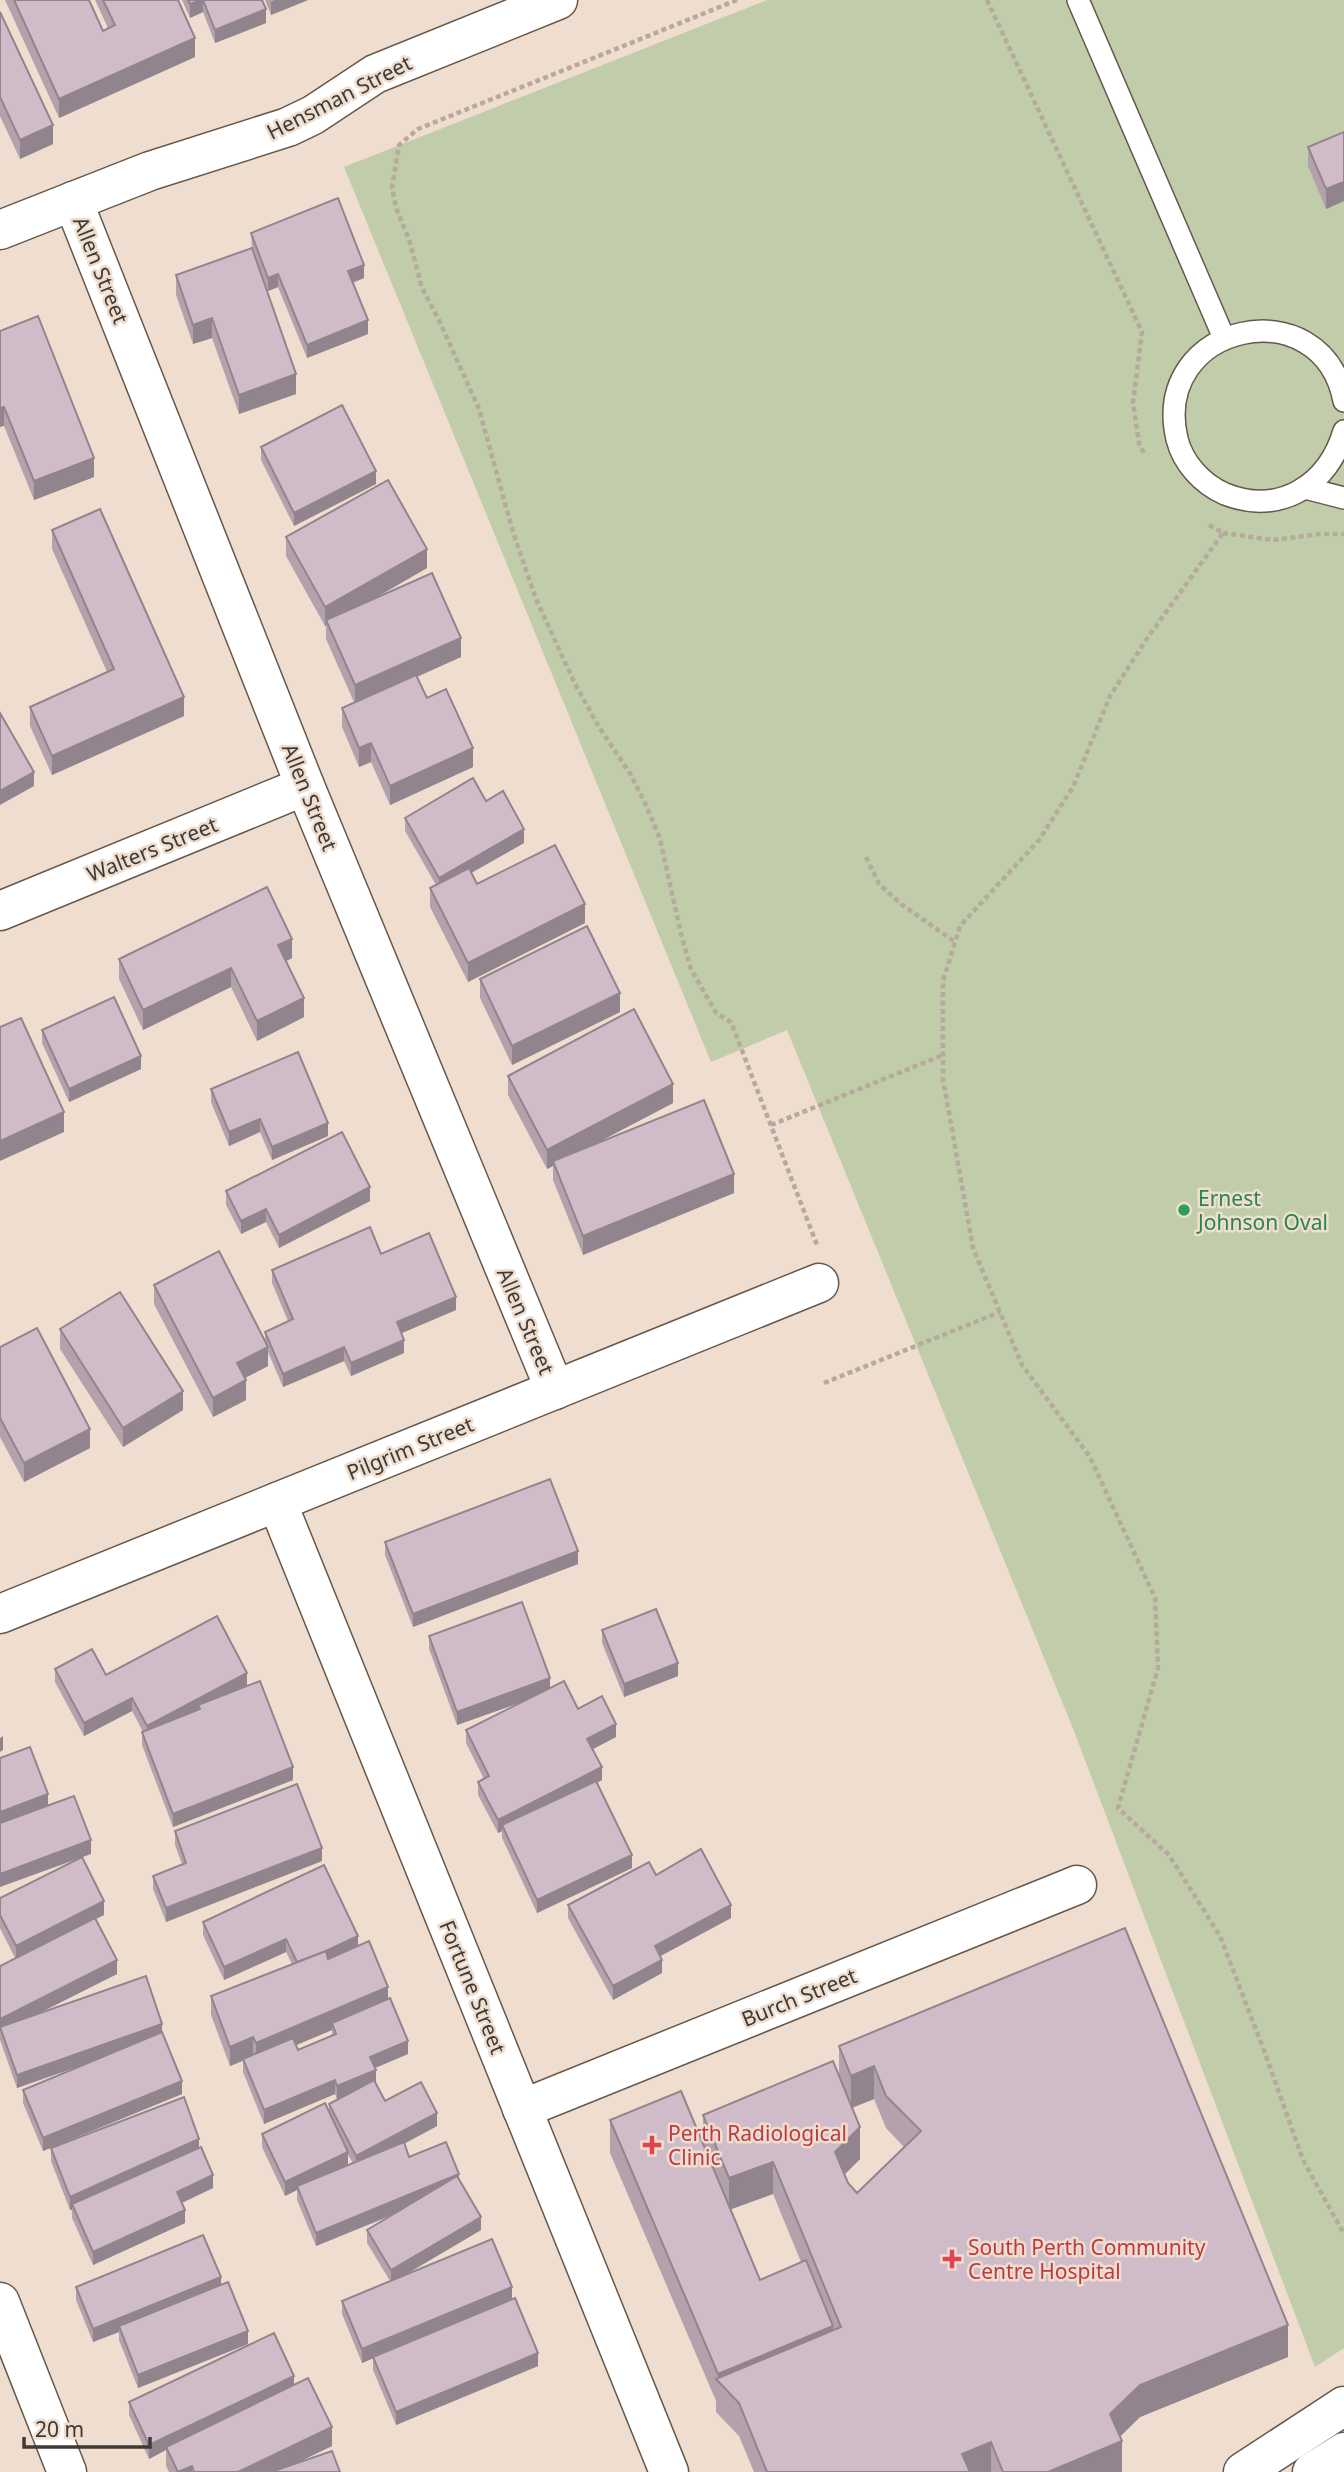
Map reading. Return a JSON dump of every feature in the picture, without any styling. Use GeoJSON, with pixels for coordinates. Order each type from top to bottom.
{"type":"FeatureCollection","features":[{"type":"Feature","properties":{"kind":"street","name":"Hensman Street"},"geometry":{"type":"LineString","coordinates":[[0,230],[150,171],[288,127],[313,115],[375,74],[558,0]]}},
{"type":"Feature","properties":{"kind":"street","name":"Allen Street"},"geometry":{"type":"LineString","coordinates":[[73,201],[305,786],[555,1390]]}},
{"type":"Feature","properties":{"kind":"street","name":"Walters Street"},"geometry":{"type":"LineString","coordinates":[[0,911],[305,786]]}},
{"type":"Feature","properties":{"kind":"street","name":"Pilgrim Street"},"geometry":{"type":"LineString","coordinates":[[0,1614],[819,1283]]}},
{"type":"Feature","properties":{"kind":"street","name":"Fortune Street"},"geometry":{"type":"LineString","coordinates":[[277,1502],[669,2472]]}},
{"type":"Feature","properties":{"kind":"street","name":"Burch Street"},"geometry":{"type":"LineString","coordinates":[[522,2109],[1077,1885]]}},
{"type":"Feature","properties":{"kind":"street"},"geometry":{"type":"LineString","coordinates":[[0,2302],[67,2472]]}},
{"type":"Feature","properties":{"kind":"street"},"geometry":{"type":"LineString","coordinates":[[1243,2472],[1344,2406]]}},
{"type":"Feature","properties":{"kind":"street"},"geometry":{"type":"LineString","coordinates":[[1312,2472],[1344,2452]]}},
{"type":"Feature","properties":{"kind":"lane"},"geometry":{"type":"LineString","coordinates":[[1078,0],[1224,338]]}},
{"type":"Feature","properties":{"kind":"lane"},"geometry":{"type":"LineString","coordinates":[[1344,401],[1342,388],[1320,354],[1284,333],[1264,330],[1244,331],[1224,338],[1206,349],[1180,383],[1174,404],[1174,426],[1184,456],[1204,481],[1222,493],[1242,500],[1285,498],[1305,488],[1331,463],[1344,431]]}},
{"type":"Feature","properties":{"kind":"lane"},"geometry":{"type":"LineString","coordinates":[[1305,488],[1344,498]]}},
{"type":"Feature","properties":{"kind":"path"},"geometry":{"type":"LineString","coordinates":[[737,0],[418,129],[399,145],[392,187],[396,208],[409,239],[422,288],[479,409],[513,532],[536,598],[575,684],[631,775],[660,839],[691,969],[716,1013],[730,1022],[829,1274],[819,1283]]}},
{"type":"Feature","properties":{"kind":"path"},"geometry":{"type":"LineString","coordinates":[[987,0],[1142,332],[1133,403],[1139,443],[1149,463]]}},
{"type":"Feature","properties":{"kind":"path"},"geometry":{"type":"LineString","coordinates":[[1202,521],[1223,533],[1273,540],[1344,534]]}},
{"type":"Feature","properties":{"kind":"path"},"geometry":{"type":"LineString","coordinates":[[1223,533],[1148,637],[1110,696],[1073,787],[1046,829],[960,926],[943,981],[943,1079],[972,1248],[1022,1365],[1090,1457],[1155,1598],[1158,1668],[1118,1808],[1169,1855],[1220,1936],[1303,2160],[1344,2234]]}},
{"type":"Feature","properties":{"kind":"path"},"geometry":{"type":"LineString","coordinates":[[866,858],[879,884],[901,904],[955,942]]}},
{"type":"Feature","properties":{"kind":"path"},"geometry":{"type":"LineString","coordinates":[[771,1125],[943,1055]]}},
{"type":"Feature","properties":{"kind":"path"},"geometry":{"type":"LineString","coordinates":[[824,1383],[1000,1312]]}},
{"type":"Feature","properties":{"kind":"green space"},"geometry":{"type":"Polygon","coordinates":[[[767,0],[1344,0],[1344,2348],[1315,2367],[1074,1731],[787,1030],[711,1062],[344,167],[767,0]]]}},
{"type":"Feature","properties":{"kind":"building"},"geometry":{"type":"Polygon","coordinates":[[[14,0],[89,0],[103,31],[115,25],[103,0],[178,0],[195,38],[59,99],[14,0]]]}},
{"type":"Feature","properties":{"kind":"building"},"geometry":{"type":"Polygon","coordinates":[[[203,0],[262,0],[266,9],[215,30],[203,0]]]}},
{"type":"Feature","properties":{"kind":"building"},"geometry":{"type":"Polygon","coordinates":[[[0,12],[53,125],[20,140],[0,97],[0,12]]]}},
{"type":"Feature","properties":{"kind":"building"},"geometry":{"type":"Polygon","coordinates":[[[1344,132],[1344,182],[1326,189],[1308,147],[1344,132]]]}},
{"type":"Feature","properties":{"kind":"building"},"geometry":{"type":"Polygon","coordinates":[[[338,198],[364,265],[348,271],[368,320],[307,345],[278,274],[268,278],[251,233],[338,198]]]}},
{"type":"Feature","properties":{"kind":"building"},"geometry":{"type":"Polygon","coordinates":[[[252,248],[296,374],[239,395],[212,318],[193,325],[176,275],[252,248]]]}},
{"type":"Feature","properties":{"kind":"building"},"geometry":{"type":"Polygon","coordinates":[[[38,316],[94,458],[34,481],[4,407],[0,408],[0,331],[38,316]]]}},
{"type":"Feature","properties":{"kind":"building"},"geometry":{"type":"Polygon","coordinates":[[[342,405],[376,471],[294,513],[261,447],[342,405]]]}},
{"type":"Feature","properties":{"kind":"building"},"geometry":{"type":"Polygon","coordinates":[[[388,480],[427,549],[325,607],[286,537],[388,480]]]}},
{"type":"Feature","properties":{"kind":"building"},"geometry":{"type":"Polygon","coordinates":[[[100,509],[184,697],[52,756],[30,707],[114,669],[52,530],[100,509]]]}},
{"type":"Feature","properties":{"kind":"building"},"geometry":{"type":"Polygon","coordinates":[[[432,573],[461,638],[355,685],[326,620],[432,573]]]}},
{"type":"Feature","properties":{"kind":"building"},"geometry":{"type":"Polygon","coordinates":[[[416,675],[427,698],[446,689],[473,748],[390,786],[371,743],[359,748],[342,708],[416,675]]]}},
{"type":"Feature","properties":{"kind":"building"},"geometry":{"type":"Polygon","coordinates":[[[0,713],[34,772],[0,791],[0,713]]]}},
{"type":"Feature","properties":{"kind":"building"},"geometry":{"type":"Polygon","coordinates":[[[473,778],[486,801],[503,791],[524,829],[439,878],[405,818],[473,778]]]}},
{"type":"Feature","properties":{"kind":"building"},"geometry":{"type":"Polygon","coordinates":[[[555,845],[585,904],[468,963],[430,888],[469,868],[477,884],[555,845]]]}},
{"type":"Feature","properties":{"kind":"building"},"geometry":{"type":"Polygon","coordinates":[[[267,887],[292,939],[278,945],[304,998],[257,1021],[231,968],[143,1010],[119,959],[267,887]]]}},
{"type":"Feature","properties":{"kind":"building"},"geometry":{"type":"Polygon","coordinates":[[[587,926],[620,993],[512,1046],[480,979],[587,926]]]}},
{"type":"Feature","properties":{"kind":"building"},"geometry":{"type":"Polygon","coordinates":[[[114,997],[141,1056],[69,1089],[42,1030],[114,997]]]}},
{"type":"Feature","properties":{"kind":"building"},"geometry":{"type":"Polygon","coordinates":[[[634,1009],[673,1084],[547,1150],[508,1076],[634,1009]]]}},
{"type":"Feature","properties":{"kind":"building"},"geometry":{"type":"Polygon","coordinates":[[[21,1018],[64,1112],[0,1141],[0,1027],[21,1018]]]}},
{"type":"Feature","properties":{"kind":"building"},"geometry":{"type":"Polygon","coordinates":[[[298,1052],[328,1123],[272,1147],[260,1119],[229,1132],[211,1089],[298,1052]]]}},
{"type":"Feature","properties":{"kind":"building"},"geometry":{"type":"Polygon","coordinates":[[[704,1100],[734,1174],[583,1236],[553,1161],[704,1100]]]}},
{"type":"Feature","properties":{"kind":"building"},"geometry":{"type":"Polygon","coordinates":[[[342,1132],[370,1187],[279,1235],[266,1209],[241,1221],[226,1191],[342,1132]]]}},
{"type":"Feature","properties":{"kind":"building"},"geometry":{"type":"Polygon","coordinates":[[[370,1227],[381,1254],[429,1233],[456,1297],[397,1322],[404,1340],[351,1363],[344,1347],[283,1374],[265,1332],[293,1319],[272,1270],[370,1227]]]}},
{"type":"Feature","properties":{"kind":"building"},"geometry":{"type":"Polygon","coordinates":[[[219,1251],[268,1347],[237,1363],[246,1380],[213,1398],[154,1285],[219,1251]]]}},
{"type":"Feature","properties":{"kind":"building"},"geometry":{"type":"Polygon","coordinates":[[[120,1292],[183,1391],[123,1428],[60,1329],[120,1292]]]}},
{"type":"Feature","properties":{"kind":"building"},"geometry":{"type":"Polygon","coordinates":[[[37,1328],[90,1429],[24,1463],[0,1418],[0,1347],[37,1328]]]}},
{"type":"Feature","properties":{"kind":"building"},"geometry":{"type":"Polygon","coordinates":[[[550,1479],[578,1551],[413,1614],[385,1542],[550,1479]]]}},
{"type":"Feature","properties":{"kind":"building"},"geometry":{"type":"Polygon","coordinates":[[[522,1602],[550,1678],[457,1712],[429,1636],[522,1602]]]}},
{"type":"Feature","properties":{"kind":"building"},"geometry":{"type":"Polygon","coordinates":[[[656,1609],[678,1663],[624,1684],[602,1630],[656,1609]]]}},
{"type":"Feature","properties":{"kind":"building"},"geometry":{"type":"Polygon","coordinates":[[[217,1616],[247,1673],[147,1726],[132,1698],[84,1723],[55,1669],[92,1649],[106,1675],[217,1616]]]}},
{"type":"Feature","properties":{"kind":"building"},"geometry":{"type":"Polygon","coordinates":[[[260,1681],[293,1767],[173,1814],[142,1732],[200,1709],[198,1705],[260,1681]]]}},
{"type":"Feature","properties":{"kind":"building"},"geometry":{"type":"Polygon","coordinates":[[[564,1681],[578,1709],[602,1696],[616,1724],[587,1739],[602,1767],[498,1820],[478,1782],[489,1776],[466,1730],[564,1681]]]}},
{"type":"Feature","properties":{"kind":"building"},"geometry":{"type":"Polygon","coordinates":[[[30,1747],[48,1794],[0,1812],[0,1758],[30,1747]]]}},
{"type":"Feature","properties":{"kind":"building"},"geometry":{"type":"Polygon","coordinates":[[[596,1781],[632,1855],[537,1900],[502,1825],[596,1781]]]}},
{"type":"Feature","properties":{"kind":"building"},"geometry":{"type":"Polygon","coordinates":[[[297,1784],[322,1848],[166,1908],[153,1876],[186,1863],[175,1831],[297,1784]]]}},
{"type":"Feature","properties":{"kind":"building"},"geometry":{"type":"Polygon","coordinates":[[[74,1796],[91,1840],[0,1874],[0,1823],[74,1796]]]}},
{"type":"Feature","properties":{"kind":"building"},"geometry":{"type":"Polygon","coordinates":[[[701,1849],[731,1905],[655,1946],[662,1960],[613,1986],[568,1905],[649,1862],[656,1875],[701,1849]]]}},
{"type":"Feature","properties":{"kind":"building"},"geometry":{"type":"Polygon","coordinates":[[[82,1857],[104,1901],[16,1946],[0,1915],[0,1898],[82,1857]]]}},
{"type":"Feature","properties":{"kind":"building"},"geometry":{"type":"Polygon","coordinates":[[[324,1865],[358,1936],[297,1962],[286,1939],[224,1967],[203,1922],[324,1865]]]}},
{"type":"Feature","properties":{"kind":"building"},"geometry":{"type":"Polygon","coordinates":[[[95,1918],[117,1960],[0,2019],[0,1966],[95,1918]]]}},
{"type":"Feature","properties":{"kind":"building","name":"South Perth Community Centre Hospital"},"geometry":{"type":"Polygon","coordinates":[[[1125,1928],[1288,2325],[1140,2385],[1110,2414],[1122,2441],[1048,2472],[1003,2472],[991,2442],[962,2454],[970,2472],[767,2472],[739,2403],[716,2379],[841,2327],[773,2162],[729,2178],[703,2115],[833,2061],[860,2127],[835,2152],[848,2183],[857,2193],[921,2131],[886,2096],[874,2066],[851,2076],[839,2046],[1125,1928]]]}},
{"type":"Feature","properties":{"kind":"building"},"geometry":{"type":"Polygon","coordinates":[[[369,1941],[388,1987],[256,2043],[253,2037],[230,2047],[211,1996],[326,1951],[328,1959],[369,1941]]]}},
{"type":"Feature","properties":{"kind":"building"},"geometry":{"type":"Polygon","coordinates":[[[146,1976],[162,2024],[17,2075],[0,2027],[146,1976]]]}},
{"type":"Feature","properties":{"kind":"building"},"geometry":{"type":"Polygon","coordinates":[[[390,1998],[408,2041],[370,2057],[376,2070],[337,2086],[335,2080],[264,2110],[243,2059],[293,2038],[298,2050],[336,2034],[332,2023],[390,1998]]]}},
{"type":"Feature","properties":{"kind":"building"},"geometry":{"type":"Polygon","coordinates":[[[162,2032],[182,2081],[43,2138],[23,2090],[162,2032]]]}},
{"type":"Feature","properties":{"kind":"building"},"geometry":{"type":"Polygon","coordinates":[[[374,2080],[385,2101],[421,2082],[437,2113],[356,2156],[329,2104],[374,2080]]]}},
{"type":"Feature","properties":{"kind":"building"},"geometry":{"type":"Polygon","coordinates":[[[681,2091],[760,2280],[806,2260],[833,2326],[718,2374],[610,2120],[681,2091]]]}},
{"type":"Feature","properties":{"kind":"building"},"geometry":{"type":"Polygon","coordinates":[[[184,2097],[199,2139],[70,2197],[51,2148],[184,2097]]]}},
{"type":"Feature","properties":{"kind":"building"},"geometry":{"type":"Polygon","coordinates":[[[325,2103],[348,2152],[285,2182],[262,2134],[325,2103]]]}},
{"type":"Feature","properties":{"kind":"building"},"geometry":{"type":"Polygon","coordinates":[[[404,2142],[409,2157],[446,2142],[459,2174],[316,2233],[297,2186],[404,2142]]]}},
{"type":"Feature","properties":{"kind":"building"},"geometry":{"type":"Polygon","coordinates":[[[201,2147],[213,2175],[177,2192],[185,2210],[93,2252],[72,2204],[201,2147]]]}},
{"type":"Feature","properties":{"kind":"building"},"geometry":{"type":"Polygon","coordinates":[[[457,2176],[481,2217],[391,2270],[367,2230],[457,2176]]]}},
{"type":"Feature","properties":{"kind":"building"},"geometry":{"type":"Polygon","coordinates":[[[203,2235],[221,2277],[93,2329],[76,2287],[203,2235]]]}},
{"type":"Feature","properties":{"kind":"building"},"geometry":{"type":"Polygon","coordinates":[[[492,2239],[512,2287],[362,2349],[342,2301],[492,2239]]]}},
{"type":"Feature","properties":{"kind":"building"},"geometry":{"type":"Polygon","coordinates":[[[228,2282],[248,2331],[138,2375],[119,2326],[228,2282]]]}},
{"type":"Feature","properties":{"kind":"building"},"geometry":{"type":"Polygon","coordinates":[[[515,2298],[538,2353],[396,2412],[373,2357],[515,2298]]]}},
{"type":"Feature","properties":{"kind":"building"},"geometry":{"type":"Polygon","coordinates":[[[274,2333],[294,2376],[149,2445],[129,2402],[274,2333]]]}},
{"type":"Feature","properties":{"kind":"building"},"geometry":{"type":"Polygon","coordinates":[[[308,2378],[332,2427],[238,2472],[194,2472],[192,2466],[178,2472],[166,2447],[308,2378]]]}},
{"type":"Feature","properties":{"kind":"building"},"geometry":{"type":"Polygon","coordinates":[[[332,2451],[340,2472],[271,2472],[332,2451]]]}},
{"type":"Feature","properties":{"kind":"place","name":"Ernest Johnson Oval"},"geometry":{"type":"Point","coordinates":[1184,1210]}},
{"type":"Feature","properties":{"kind":"place","name":"Perth Radiological Clinic"},"geometry":{"type":"Point","coordinates":[652,2145]}},
{"type":"Feature","properties":{"kind":"place","name":"South Perth Community Centre Hospital"},"geometry":{"type":"Point","coordinates":[952,2259]}}]}
